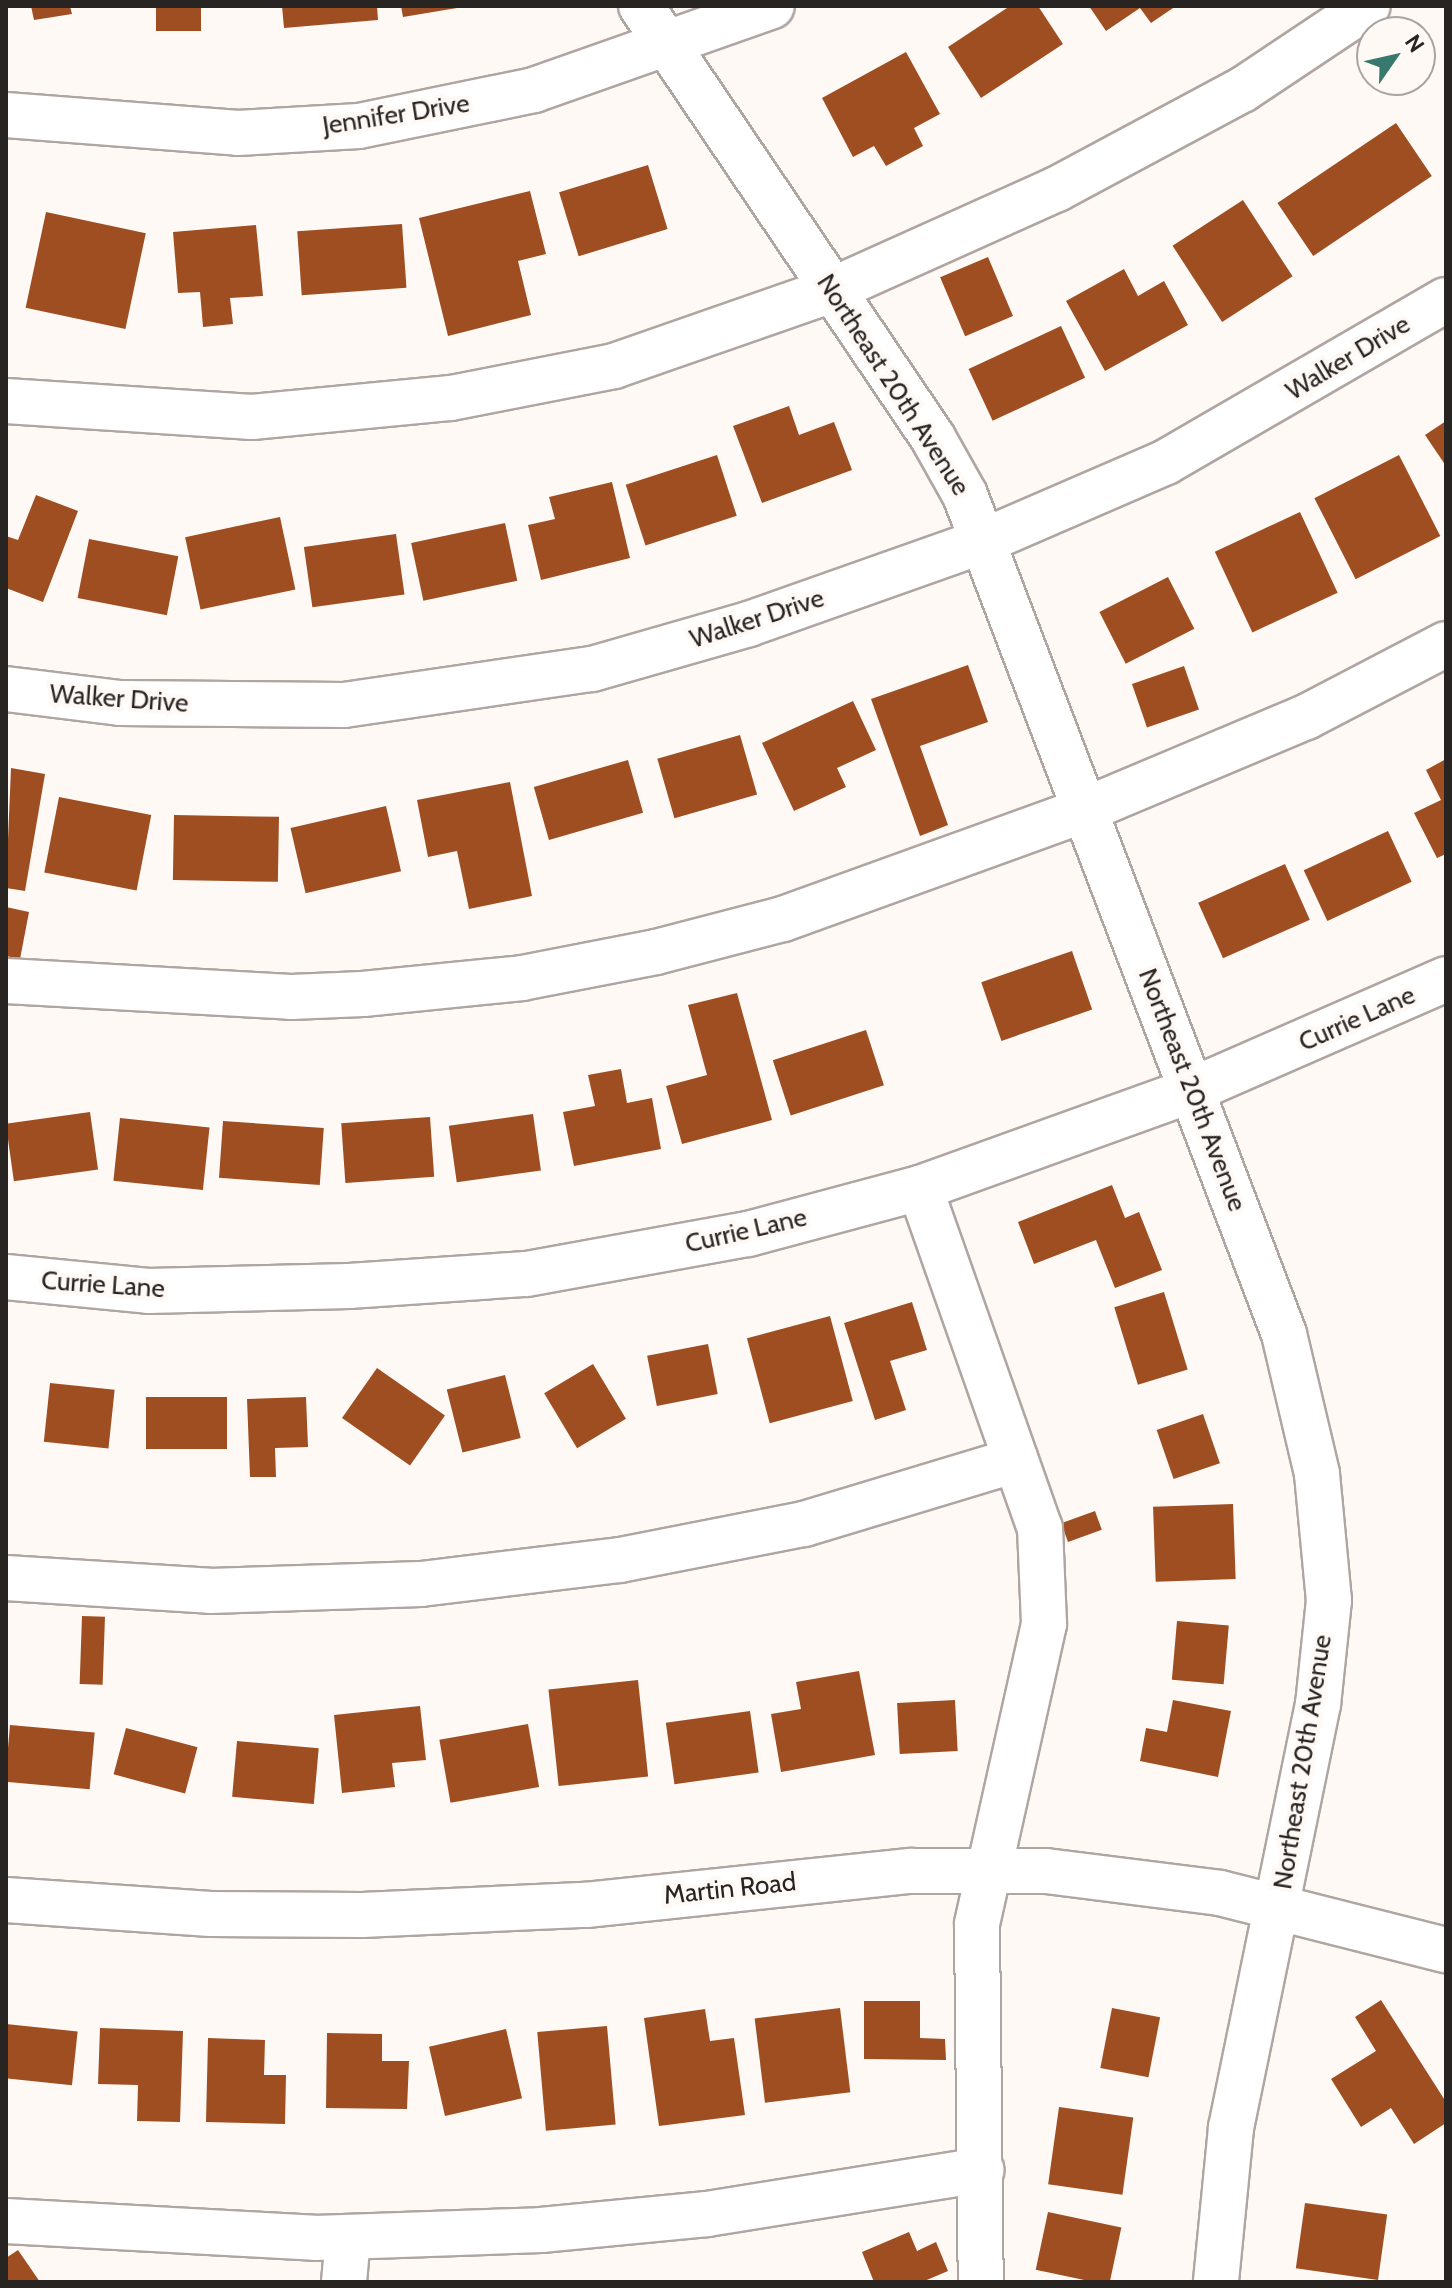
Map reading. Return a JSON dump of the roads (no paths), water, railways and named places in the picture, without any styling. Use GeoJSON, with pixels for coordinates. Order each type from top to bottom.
{"type":"FeatureCollection","features":[{"type":"Feature","properties":{"kind":"street","name":"Northeast 20th Avenue"},"geometry":{"type":"LineString","coordinates":[[641,6],[933,438],[986,540],[1284,1334],[1317,1474],[1329,1600],[1318,1704],[1231,2128],[1216,2282]]}},
{"type":"Feature","properties":{"kind":"street","name":"Jennifer Drive"},"geometry":{"type":"LineString","coordinates":[[6,115],[238,133],[359,126],[534,90],[668,46],[772,6]]}},
{"type":"Feature","properties":{"kind":"street"},"geometry":{"type":"LineString","coordinates":[[6,401],[252,417],[451,398],[614,366],[832,290],[1057,189],[1242,90],[1368,6]]}},
{"type":"Feature","properties":{"kind":"street","name":"Walker Drive"},"geometry":{"type":"LineString","coordinates":[[6,689],[120,703],[344,705],[460,691],[635,657],[749,624],[986,540],[1166,462],[1446,300]]}},
{"type":"Feature","properties":{"kind":"street"},"geometry":{"type":"LineString","coordinates":[[6,981],[291,997],[522,978],[783,919],[1087,809],[1306,717],[1446,644]]}},
{"type":"Feature","properties":{"kind":"street","name":"Currie Lane"},"geometry":{"type":"LineString","coordinates":[[6,1277],[148,1291],[527,1274],[748,1234],[920,1188],[1192,1090],[1446,979]]}},
{"type":"Feature","properties":{"kind":"street"},"geometry":{"type":"LineString","coordinates":[[920,1188],[1040,1528],[1044,1624],[984,1870],[977,1924],[981,2282]]}},
{"type":"Feature","properties":{"kind":"street"},"geometry":{"type":"LineString","coordinates":[[6,1578],[210,1591],[421,1584],[559,1568],[804,1524],[1016,1460]]}},
{"type":"Feature","properties":{"kind":"street","name":"Martin Road"},"geometry":{"type":"LineString","coordinates":[[6,1900],[211,1914],[362,1915],[586,1905],[835,1877],[984,1870],[1127,1879],[1279,1906],[1446,1950]]}},
{"type":"Feature","properties":{"kind":"street"},"geometry":{"type":"LineString","coordinates":[[6,2221],[348,2237],[541,2230],[707,2214],[981,2170]]}},
{"type":"Feature","properties":{"kind":"street"},"geometry":{"type":"LineString","coordinates":[[344,2282],[348,2237]]}}]}
